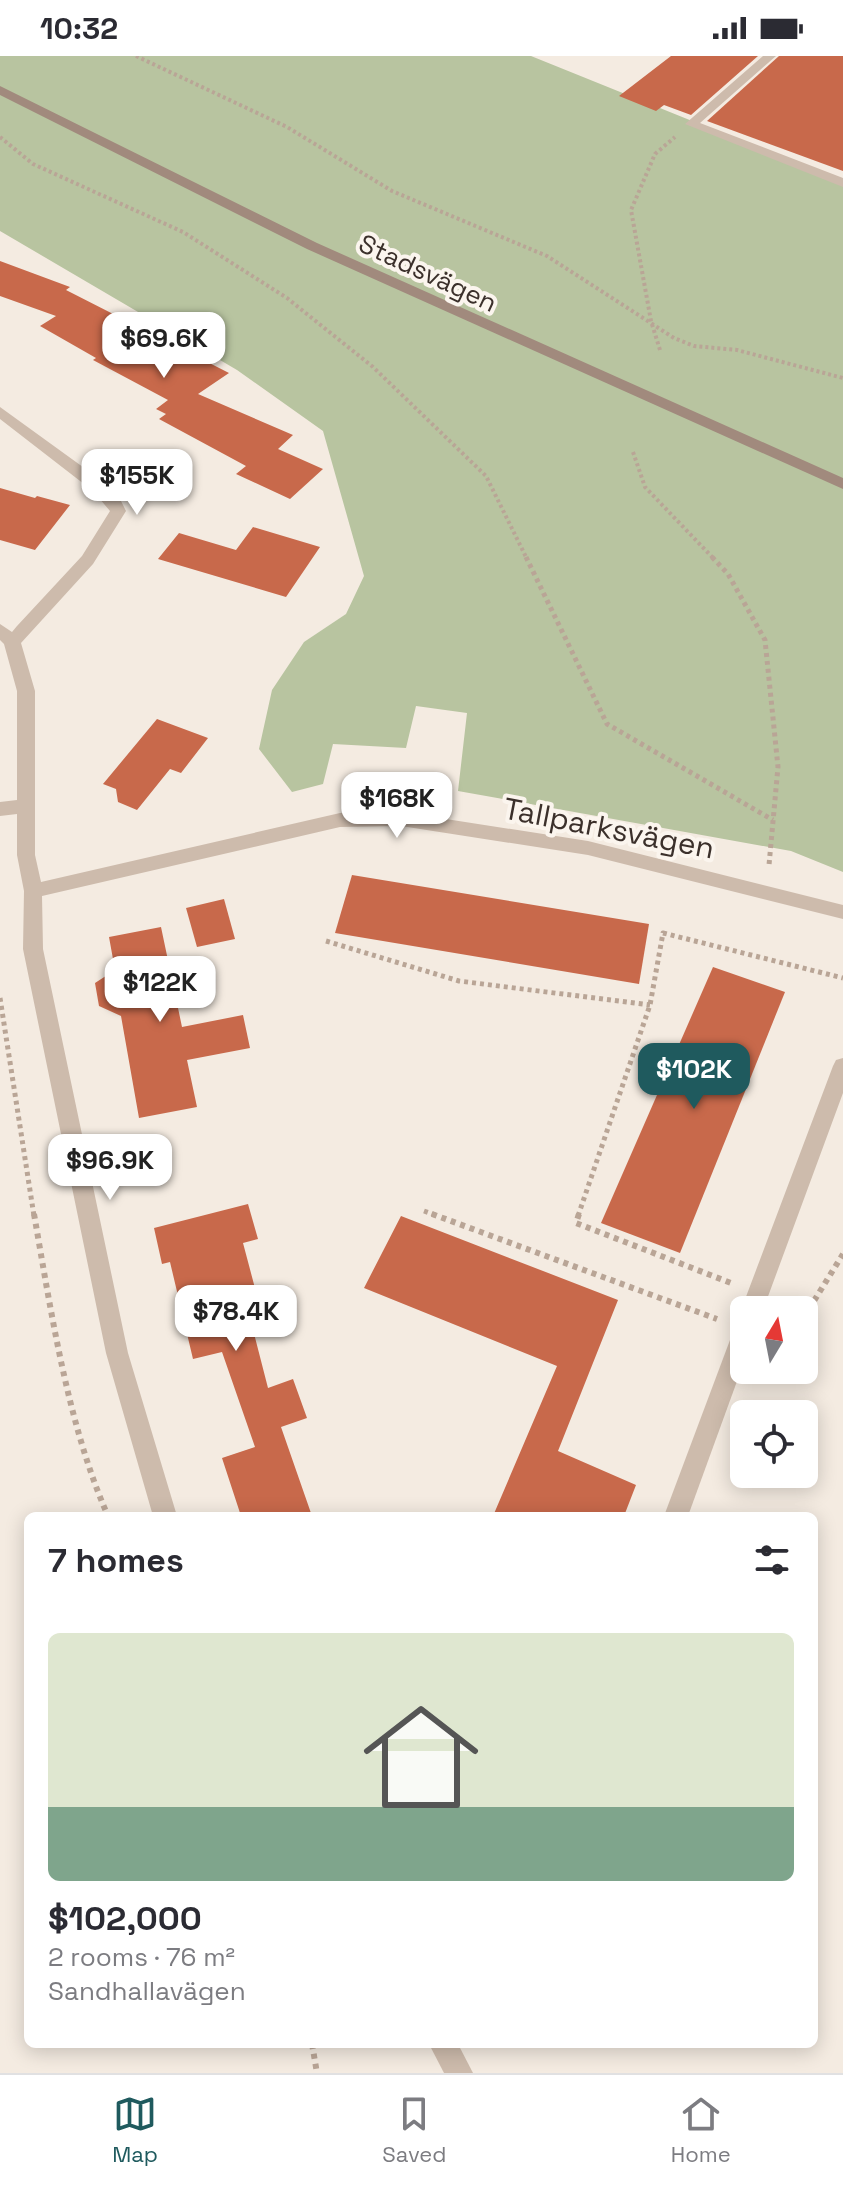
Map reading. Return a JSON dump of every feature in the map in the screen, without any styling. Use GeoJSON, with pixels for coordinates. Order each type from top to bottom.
{"type":"FeatureCollection","features":[{"type":"Feature","properties":{"kind":"main road","name":"Stadsvägen"},"geometry":{"type":"LineString","coordinates":[[0,90],[137,164],[482,326],[843,484]]}},
{"type":"Feature","properties":{"kind":"street"},"geometry":{"type":"LineString","coordinates":[[770,56],[691,124],[843,183]]}},
{"type":"Feature","properties":{"kind":"street"},"geometry":{"type":"LineString","coordinates":[[0,412],[106,493],[118,511],[110,530],[52,601],[6,636],[26,691],[26,855],[33,891],[33,949],[114,1338],[164,1512]]}},
{"type":"Feature","properties":{"kind":"street"},"geometry":{"type":"LineString","coordinates":[[0,809],[26,806]]}},
{"type":"Feature","properties":{"kind":"street","name":"Tallparksvägen"},"geometry":{"type":"LineString","coordinates":[[33,891],[340,820],[372,818],[401,819],[588,848],[763,889],[843,912]]}},
{"type":"Feature","properties":{"kind":"street"},"geometry":{"type":"LineString","coordinates":[[757,1296],[843,1066]]}},
{"type":"Feature","properties":{"kind":"street"},"geometry":{"type":"LineString","coordinates":[[677,1512],[730,1350]]}},
{"type":"Feature","properties":{"kind":"street"},"geometry":{"type":"LineString","coordinates":[[445,2048],[459,2073]]}},
{"type":"Feature","properties":{"kind":"path"},"geometry":{"type":"LineString","coordinates":[[136,56],[287,127],[392,191],[547,256],[674,338],[694,346],[737,350],[843,378]]}},
{"type":"Feature","properties":{"kind":"path"},"geometry":{"type":"LineString","coordinates":[[660,350],[651,321],[631,210],[655,154],[691,124]]}},
{"type":"Feature","properties":{"kind":"path"},"geometry":{"type":"LineString","coordinates":[[0,137],[33,164],[183,232],[287,298],[373,367],[486,476],[607,724],[773,820]]}},
{"type":"Feature","properties":{"kind":"path"},"geometry":{"type":"LineString","coordinates":[[633,452],[645,487],[728,574],[765,640],[778,767],[763,889]]}},
{"type":"Feature","properties":{"kind":"path"},"geometry":{"type":"LineString","coordinates":[[741,1296],[576,1223],[650,1005],[663,933],[843,978]]}},
{"type":"Feature","properties":{"kind":"path"},"geometry":{"type":"LineString","coordinates":[[326,941],[459,981],[650,1005]]}},
{"type":"Feature","properties":{"kind":"path"},"geometry":{"type":"LineString","coordinates":[[0,998],[34,1221],[56,1329],[86,1459],[106,1512]]}},
{"type":"Feature","properties":{"kind":"path"},"geometry":{"type":"LineString","coordinates":[[424,1211],[730,1325]]}},
{"type":"Feature","properties":{"kind":"path"},"geometry":{"type":"LineString","coordinates":[[817,1296],[843,1254]]}},
{"type":"Feature","properties":{"kind":"path"},"geometry":{"type":"LineString","coordinates":[[313,2048],[317,2073]]}},
{"type":"Feature","properties":{"kind":"green space"},"geometry":{"type":"Polygon","coordinates":[[[0,56],[531,56],[843,182],[843,872],[791,851],[458,791],[467,713],[416,706],[406,748],[333,744],[323,784],[292,792],[259,749],[272,690],[304,642],[346,614],[364,576],[323,431],[237,370],[0,231],[0,56]]]}},
{"type":"Feature","properties":{"kind":"building"},"geometry":{"type":"Polygon","coordinates":[[[671,56],[758,56],[691,115],[664,105],[656,111],[619,96],[671,56]]]}},
{"type":"Feature","properties":{"kind":"building"},"geometry":{"type":"Polygon","coordinates":[[[779,56],[843,56],[843,171],[707,121],[779,56]]]}},
{"type":"Feature","properties":{"kind":"building"},"geometry":{"type":"Polygon","coordinates":[[[0,261],[70,287],[66,290],[229,373],[198,394],[293,435],[278,449],[323,469],[290,499],[236,474],[246,466],[159,419],[166,414],[156,409],[168,400],[93,360],[96,358],[40,326],[56,316],[0,296],[0,261]]]}},
{"type":"Feature","properties":{"kind":"building"},"geometry":{"type":"Polygon","coordinates":[[[0,488],[70,505],[35,550],[0,540],[0,488]]]}},
{"type":"Feature","properties":{"kind":"building"},"geometry":{"type":"Polygon","coordinates":[[[253,527],[320,547],[286,597],[158,559],[179,533],[236,550],[253,527]]]}},
{"type":"Feature","properties":{"kind":"building"},"geometry":{"type":"Polygon","coordinates":[[[157,719],[208,738],[181,773],[170,769],[137,810],[118,802],[116,789],[103,784],[157,719]]]}},
{"type":"Feature","properties":{"kind":"building"},"geometry":{"type":"Polygon","coordinates":[[[352,875],[649,924],[639,984],[335,933],[352,875]]]}},
{"type":"Feature","properties":{"kind":"building"},"geometry":{"type":"Polygon","coordinates":[[[224,899],[235,939],[197,947],[186,908],[224,899]]]}},
{"type":"Feature","properties":{"kind":"building"},"geometry":{"type":"Polygon","coordinates":[[[161,927],[182,1027],[243,1015],[250,1048],[187,1060],[197,1107],[139,1118],[121,1016],[99,1006],[95,983],[115,970],[109,937],[161,927]]]}},
{"type":"Feature","properties":{"kind":"building"},"geometry":{"type":"Polygon","coordinates":[[[713,967],[785,992],[680,1253],[601,1223],[713,967]]]}},
{"type":"Feature","properties":{"kind":"building"},"geometry":{"type":"Polygon","coordinates":[[[248,1204],[258,1239],[243,1243],[260,1307],[248,1310],[268,1388],[293,1379],[307,1418],[281,1427],[311,1512],[240,1512],[222,1458],[255,1447],[222,1352],[193,1359],[170,1262],[162,1264],[154,1228],[248,1204]]]}},
{"type":"Feature","properties":{"kind":"building"},"geometry":{"type":"Polygon","coordinates":[[[401,1216],[618,1300],[558,1451],[636,1485],[626,1512],[495,1512],[557,1366],[364,1288],[401,1216]]]}}]}
